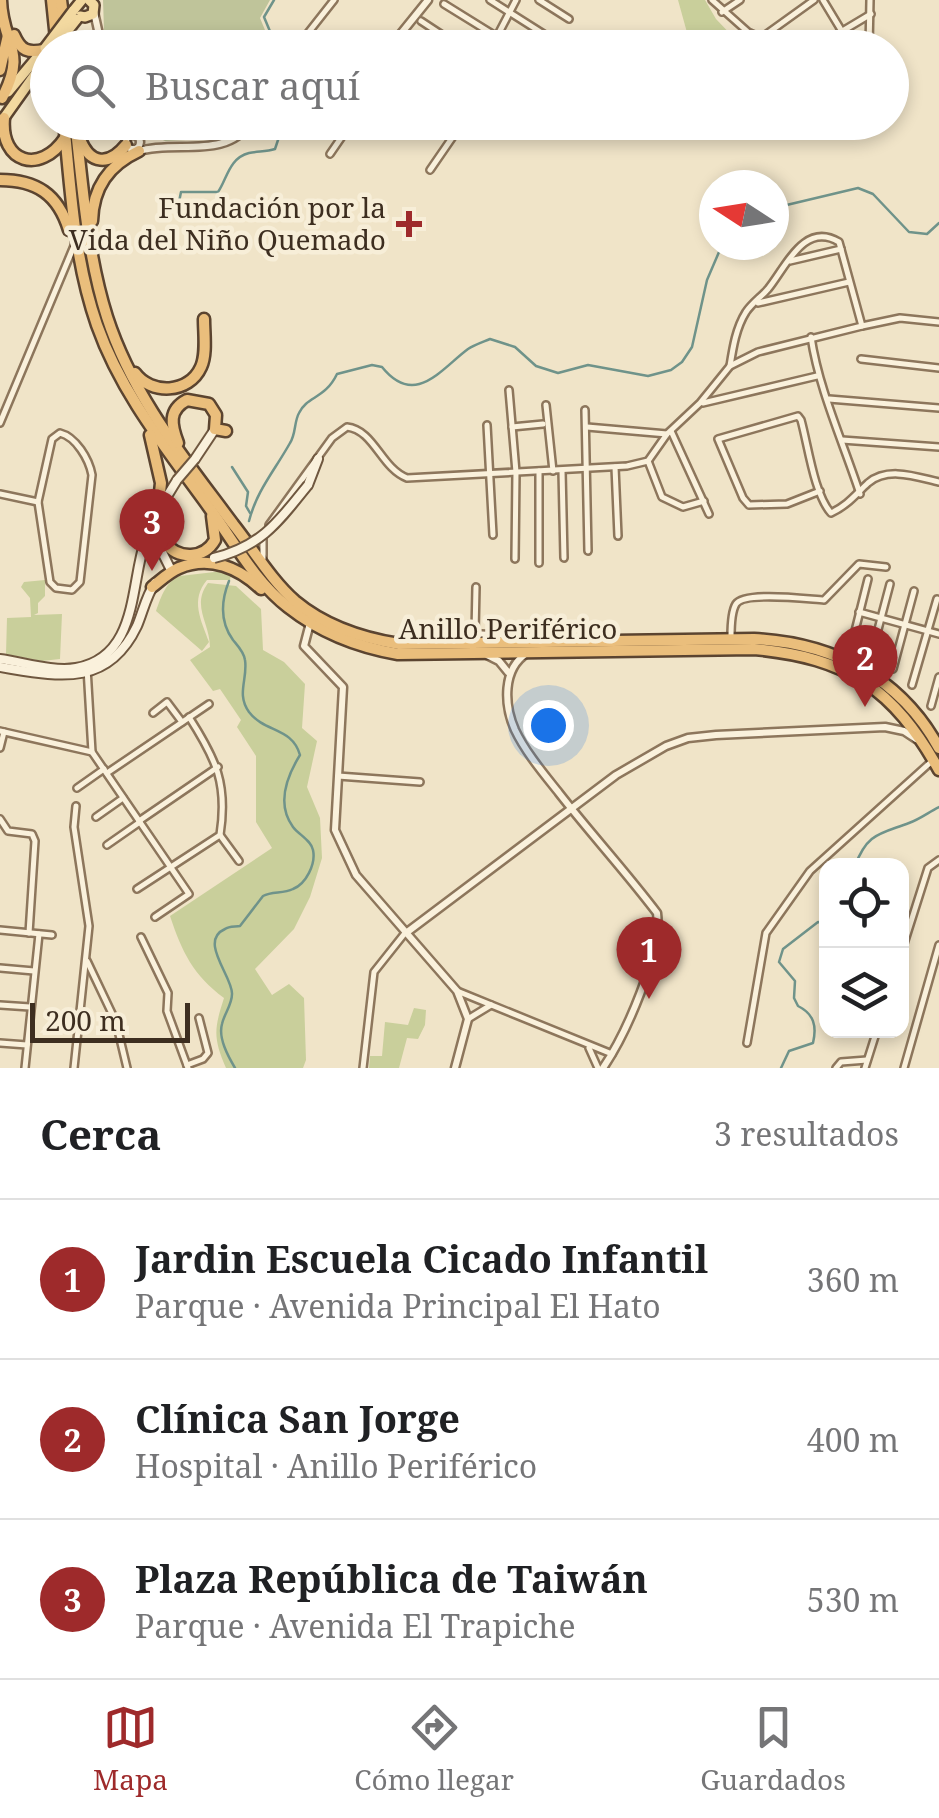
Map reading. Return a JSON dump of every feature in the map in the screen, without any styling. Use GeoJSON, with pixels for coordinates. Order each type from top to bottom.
{"type":"FeatureCollection","features":[{"type":"Feature","properties":{"kind":"highway"},"geometry":{"type":"LineString","coordinates":[[1,99],[14,76],[4,0]]}},
{"type":"Feature","properties":{"kind":"highway"},"geometry":{"type":"LineString","coordinates":[[4,0],[18,44],[30,52]]}},
{"type":"Feature","properties":{"kind":"highway"},"geometry":{"type":"LineString","coordinates":[[50,0],[53,30]]}},
{"type":"Feature","properties":{"kind":"highway"},"geometry":{"type":"LineString","coordinates":[[0,70],[9,34]]}},
{"type":"Feature","properties":{"kind":"highway"},"geometry":{"type":"LineString","coordinates":[[2,121],[8,147],[25,159],[49,156],[64,140]]}},
{"type":"Feature","properties":{"kind":"highway","name":"Anillo Periférico"},"geometry":{"type":"LineString","coordinates":[[66,140],[75,242],[104,345],[145,420],[259,578],[286,606],[306,620],[368,649],[398,654],[787,641],[836,654],[858,665],[904,700],[935,757]]}},
{"type":"Feature","properties":{"kind":"highway","name":"Anillo Periférico"},"geometry":{"type":"LineString","coordinates":[[78,140],[91,252],[122,357],[156,421],[189,458],[239,531],[293,599],[317,616],[370,640],[399,644],[792,653],[846,670],[892,701],[935,757]]}},
{"type":"Feature","properties":{"kind":"highway"},"geometry":{"type":"LineString","coordinates":[[81,140],[94,160],[109,160],[137,143]]}},
{"type":"Feature","properties":{"kind":"highway"},"geometry":{"type":"LineString","coordinates":[[91,252],[92,209],[98,186],[137,143]]}},
{"type":"Feature","properties":{"kind":"highway"},"geometry":{"type":"LineString","coordinates":[[0,180],[25,181],[50,195],[60,206],[75,242]]}},
{"type":"Feature","properties":{"kind":"highway"},"geometry":{"type":"LineString","coordinates":[[122,357],[140,381],[159,389],[186,384],[200,368],[204,319]]}},
{"type":"Feature","properties":{"kind":"highway"},"geometry":{"type":"LineString","coordinates":[[200,368],[213,376]]}},
{"type":"Feature","properties":{"kind":"highway"},"geometry":{"type":"LineString","coordinates":[[189,458],[172,423],[173,412],[182,402],[196,399],[209,404],[220,430]]}},
{"type":"Feature","properties":{"kind":"highway"},"geometry":{"type":"LineString","coordinates":[[145,420],[160,477],[163,536],[170,549],[180,555],[202,553],[215,540],[208,506]]}},
{"type":"Feature","properties":{"kind":"highway"},"geometry":{"type":"LineString","coordinates":[[150,589],[179,568],[229,566],[239,570],[289,614],[306,620]]}},
{"type":"Feature","properties":{"kind":"main road"},"geometry":{"type":"LineString","coordinates":[[62,30],[76,8],[90,0]]}},
{"type":"Feature","properties":{"kind":"main road"},"geometry":{"type":"LineString","coordinates":[[1,99],[30,70]]}},
{"type":"Feature","properties":{"kind":"main road"},"geometry":{"type":"LineString","coordinates":[[2,121],[30,79]]}},
{"type":"Feature","properties":{"kind":"main road"},"geometry":{"type":"LineString","coordinates":[[0,659],[87,669],[111,649],[128,620],[139,563],[160,513],[189,458],[220,430]]}},
{"type":"Feature","properties":{"kind":"main road"},"geometry":{"type":"LineString","coordinates":[[0,667],[56,676],[87,669],[115,656],[136,629],[150,589],[170,568],[214,558],[266,535],[308,484],[318,459]]}},
{"type":"Feature","properties":{"kind":"main road"},"geometry":{"type":"LineString","coordinates":[[160,513],[156,534],[170,568]]}},
{"type":"Feature","properties":{"kind":"main road"},"geometry":{"type":"LineString","coordinates":[[139,563],[162,553]]}},
{"type":"Feature","properties":{"kind":"main road"},"geometry":{"type":"LineString","coordinates":[[136,587],[150,589]]}},
{"type":"Feature","properties":{"kind":"street"},"geometry":{"type":"LineString","coordinates":[[311,30],[334,0]]}},
{"type":"Feature","properties":{"kind":"street"},"geometry":{"type":"LineString","coordinates":[[403,30],[428,0]]}},
{"type":"Feature","properties":{"kind":"street"},"geometry":{"type":"LineString","coordinates":[[490,0],[538,30]]}},
{"type":"Feature","properties":{"kind":"street"},"geometry":{"type":"LineString","coordinates":[[499,30],[516,0]]}},
{"type":"Feature","properties":{"kind":"street"},"geometry":{"type":"LineString","coordinates":[[539,0],[570,19]]}},
{"type":"Feature","properties":{"kind":"street"},"geometry":{"type":"LineString","coordinates":[[712,0],[722,12],[749,30]]}},
{"type":"Feature","properties":{"kind":"street"},"geometry":{"type":"LineString","coordinates":[[722,12],[740,0]]}},
{"type":"Feature","properties":{"kind":"street"},"geometry":{"type":"LineString","coordinates":[[772,30],[814,0]]}},
{"type":"Feature","properties":{"kind":"street"},"geometry":{"type":"LineString","coordinates":[[823,0],[842,29],[870,14]]}},
{"type":"Feature","properties":{"kind":"street"},"geometry":{"type":"LineString","coordinates":[[870,0],[870,30]]}},
{"type":"Feature","properties":{"kind":"street"},"geometry":{"type":"LineString","coordinates":[[444,4],[485,30]]}},
{"type":"Feature","properties":{"kind":"street"},"geometry":{"type":"LineString","coordinates":[[76,8],[97,30]]}},
{"type":"Feature","properties":{"kind":"street"},"geometry":{"type":"LineString","coordinates":[[421,21],[435,30]]}},
{"type":"Feature","properties":{"kind":"street"},"geometry":{"type":"LineString","coordinates":[[136,140],[165,146],[224,145],[236,140]]}},
{"type":"Feature","properties":{"kind":"street"},"geometry":{"type":"LineString","coordinates":[[330,154],[340,140]]}},
{"type":"Feature","properties":{"kind":"street"},"geometry":{"type":"LineString","coordinates":[[430,170],[450,140]]}},
{"type":"Feature","properties":{"kind":"street"},"geometry":{"type":"LineString","coordinates":[[730,366],[738,331],[754,304],[797,247],[812,239],[835,238],[862,326]]}},
{"type":"Feature","properties":{"kind":"street"},"geometry":{"type":"LineString","coordinates":[[0,423],[75,242]]}},
{"type":"Feature","properties":{"kind":"street"},"geometry":{"type":"LineString","coordinates":[[788,262],[841,249]]}},
{"type":"Feature","properties":{"kind":"street"},"geometry":{"type":"LineString","coordinates":[[60,277],[69,273],[83,276]]}},
{"type":"Feature","properties":{"kind":"street"},"geometry":{"type":"LineString","coordinates":[[754,304],[849,282]]}},
{"type":"Feature","properties":{"kind":"street"},"geometry":{"type":"LineString","coordinates":[[265,565],[260,550],[265,531],[338,432],[352,427],[362,432],[390,468],[408,478],[562,471],[648,461],[730,366],[758,352],[900,318],[939,322]]}},
{"type":"Feature","properties":{"kind":"street"},"geometry":{"type":"LineString","coordinates":[[810,337],[817,376],[829,399],[860,494]]}},
{"type":"Feature","properties":{"kind":"street"},"geometry":{"type":"LineString","coordinates":[[862,359],[939,368]]}},
{"type":"Feature","properties":{"kind":"street"},"geometry":{"type":"LineString","coordinates":[[700,403],[817,376]]}},
{"type":"Feature","properties":{"kind":"street"},"geometry":{"type":"LineString","coordinates":[[509,390],[516,472],[516,559]]}},
{"type":"Feature","properties":{"kind":"street"},"geometry":{"type":"LineString","coordinates":[[829,399],[939,408]]}},
{"type":"Feature","properties":{"kind":"street"},"geometry":{"type":"LineString","coordinates":[[546,404],[554,471]]}},
{"type":"Feature","properties":{"kind":"street"},"geometry":{"type":"LineString","coordinates":[[585,410],[588,551]]}},
{"type":"Feature","properties":{"kind":"street"},"geometry":{"type":"LineString","coordinates":[[820,491],[787,504],[749,505],[718,439],[798,416],[820,491],[822,503],[830,513],[854,501],[869,482],[890,474],[939,482]]}},
{"type":"Feature","properties":{"kind":"street"},"geometry":{"type":"LineString","coordinates":[[512,427],[543,424]]}},
{"type":"Feature","properties":{"kind":"street"},"geometry":{"type":"LineString","coordinates":[[487,425],[493,534]]}},
{"type":"Feature","properties":{"kind":"street"},"geometry":{"type":"LineString","coordinates":[[587,427],[669,433]]}},
{"type":"Feature","properties":{"kind":"street"},"geometry":{"type":"LineString","coordinates":[[669,433],[709,514]]}},
{"type":"Feature","properties":{"kind":"street"},"geometry":{"type":"LineString","coordinates":[[65,434],[86,460],[92,475],[80,582],[73,590],[56,588],[50,582],[38,502],[52,439],[65,434]]}},
{"type":"Feature","properties":{"kind":"street"},"geometry":{"type":"LineString","coordinates":[[842,440],[939,447]]}},
{"type":"Feature","properties":{"kind":"street"},"geometry":{"type":"LineString","coordinates":[[648,461],[662,497],[683,507],[704,501]]}},
{"type":"Feature","properties":{"kind":"street"},"geometry":{"type":"LineString","coordinates":[[615,467],[618,536]]}},
{"type":"Feature","properties":{"kind":"street"},"geometry":{"type":"LineString","coordinates":[[562,471],[564,558]]}},
{"type":"Feature","properties":{"kind":"street"},"geometry":{"type":"LineString","coordinates":[[539,472],[539,564]]}},
{"type":"Feature","properties":{"kind":"street"},"geometry":{"type":"LineString","coordinates":[[0,494],[38,502]]}},
{"type":"Feature","properties":{"kind":"street"},"geometry":{"type":"LineString","coordinates":[[239,531],[265,531]]}},
{"type":"Feature","properties":{"kind":"street"},"geometry":{"type":"LineString","coordinates":[[730,640],[739,600],[824,600],[860,564],[886,566]]}},
{"type":"Feature","properties":{"kind":"street"},"geometry":{"type":"LineString","coordinates":[[851,647],[868,579]]}},
{"type":"Feature","properties":{"kind":"street"},"geometry":{"type":"LineString","coordinates":[[871,656],[890,584]]}},
{"type":"Feature","properties":{"kind":"street"},"geometry":{"type":"LineString","coordinates":[[475,633],[476,587]]}},
{"type":"Feature","properties":{"kind":"street"},"geometry":{"type":"LineString","coordinates":[[893,669],[914,591]]}},
{"type":"Feature","properties":{"kind":"street"},"geometry":{"type":"LineString","coordinates":[[912,685],[937,599]]}},
{"type":"Feature","properties":{"kind":"street"},"geometry":{"type":"LineString","coordinates":[[860,612],[939,634]]}},
{"type":"Feature","properties":{"kind":"street"},"geometry":{"type":"LineString","coordinates":[[306,620],[304,646],[343,687],[334,830],[356,875],[457,991],[468,1019],[455,1068]]}},
{"type":"Feature","properties":{"kind":"street"},"geometry":{"type":"LineString","coordinates":[[450,632],[516,636],[527,648],[508,673]]}},
{"type":"Feature","properties":{"kind":"street"},"geometry":{"type":"LineString","coordinates":[[476,654],[498,660],[508,673],[510,710],[516,731],[571,808],[657,914],[656,946],[612,1054],[601,1068],[587,1045]]}},
{"type":"Feature","properties":{"kind":"street"},"geometry":{"type":"LineString","coordinates":[[87,669],[92,752],[189,894],[155,918]]}},
{"type":"Feature","properties":{"kind":"street"},"geometry":{"type":"LineString","coordinates":[[931,706],[939,677]]}},
{"type":"Feature","properties":{"kind":"street"},"geometry":{"type":"LineString","coordinates":[[884,727],[893,714],[892,701]]}},
{"type":"Feature","properties":{"kind":"street"},"geometry":{"type":"LineString","coordinates":[[153,713],[168,702],[182,722]]}},
{"type":"Feature","properties":{"kind":"street"},"geometry":{"type":"LineString","coordinates":[[77,788],[210,704]]}},
{"type":"Feature","properties":{"kind":"street"},"geometry":{"type":"LineString","coordinates":[[190,717],[218,767],[222,784],[220,835],[238,861]]}},
{"type":"Feature","properties":{"kind":"street"},"geometry":{"type":"LineString","coordinates":[[362,1068],[374,972],[406,933],[642,758],[688,738],[884,727],[908,732],[935,757],[810,871],[766,933],[747,1044]]}},
{"type":"Feature","properties":{"kind":"street"},"geometry":{"type":"LineString","coordinates":[[0,748],[2,732],[92,752]]}},
{"type":"Feature","properties":{"kind":"street"},"geometry":{"type":"LineString","coordinates":[[107,844],[218,767]]}},
{"type":"Feature","properties":{"kind":"street"},"geometry":{"type":"LineString","coordinates":[[335,776],[420,782]]}},
{"type":"Feature","properties":{"kind":"street"},"geometry":{"type":"LineString","coordinates":[[96,816],[123,798]]}},
{"type":"Feature","properties":{"kind":"street"},"geometry":{"type":"LineString","coordinates":[[74,1068],[89,926],[74,827],[76,806]]}},
{"type":"Feature","properties":{"kind":"street"},"geometry":{"type":"LineString","coordinates":[[0,819],[8,831],[32,834],[34,841],[29,933]]}},
{"type":"Feature","properties":{"kind":"street"},"geometry":{"type":"LineString","coordinates":[[137,889],[220,835]]}},
{"type":"Feature","properties":{"kind":"street"},"geometry":{"type":"LineString","coordinates":[[903,948],[928,868],[939,860]]}},
{"type":"Feature","properties":{"kind":"street"},"geometry":{"type":"LineString","coordinates":[[0,930],[52,936]]}},
{"type":"Feature","properties":{"kind":"street"},"geometry":{"type":"LineString","coordinates":[[24,1068],[38,934]]}},
{"type":"Feature","properties":{"kind":"street"},"geometry":{"type":"LineString","coordinates":[[141,937],[168,993],[168,1011],[188,1067],[208,1054],[199,1018]]}},
{"type":"Feature","properties":{"kind":"street"},"geometry":{"type":"LineString","coordinates":[[904,1068],[939,945]]}},
{"type":"Feature","properties":{"kind":"street"},"geometry":{"type":"LineString","coordinates":[[86,959],[116,1022],[127,1068]]}},
{"type":"Feature","properties":{"kind":"street"},"geometry":{"type":"LineString","coordinates":[[0,968],[34,971]]}},
{"type":"Feature","properties":{"kind":"street"},"geometry":{"type":"LineString","coordinates":[[457,991],[612,1054]]}},
{"type":"Feature","properties":{"kind":"street"},"geometry":{"type":"LineString","coordinates":[[0,1005],[30,1007]]}},
{"type":"Feature","properties":{"kind":"street"},"geometry":{"type":"LineString","coordinates":[[468,1019],[491,1005]]}},
{"type":"Feature","properties":{"kind":"street"},"geometry":{"type":"LineString","coordinates":[[865,1068],[874,1038]]}},
{"type":"Feature","properties":{"kind":"street"},"geometry":{"type":"LineString","coordinates":[[0,1043],[27,1045]]}},
{"type":"Feature","properties":{"kind":"street"},"geometry":{"type":"LineString","coordinates":[[836,1068],[846,1061],[867,1060]]}},
{"type":"Feature","properties":{"kind":"green space"},"geometry":{"type":"Polygon","coordinates":[[[103,0],[270,0],[260,18],[265,30],[104,30],[103,0]]]}},
{"type":"Feature","properties":{"kind":"green space"},"geometry":{"type":"Polygon","coordinates":[[[678,0],[705,0],[726,30],[686,30],[678,0]]]}},
{"type":"Feature","properties":{"kind":"green space"},"geometry":{"type":"Polygon","coordinates":[[[232,570],[230,580],[207,580],[199,595],[199,610],[209,642],[202,651],[156,611],[175,578],[232,570]]]}},
{"type":"Feature","properties":{"kind":"green space"},"geometry":{"type":"Polygon","coordinates":[[[45,580],[45,596],[34,615],[62,614],[60,659],[42,661],[6,654],[7,618],[31,617],[30,598],[21,587],[24,582],[45,580]]]}},
{"type":"Feature","properties":{"kind":"green space"},"geometry":{"type":"Polygon","coordinates":[[[208,583],[236,586],[261,609],[263,650],[284,662],[305,684],[302,728],[317,741],[307,787],[320,818],[322,858],[310,897],[294,929],[255,969],[272,995],[289,984],[304,998],[303,1068],[226,1068],[216,1033],[224,998],[190,962],[170,916],[272,848],[256,822],[256,756],[237,727],[241,720],[220,689],[213,691],[190,660],[210,647],[201,607],[208,583]]]}},
{"type":"Feature","properties":{"kind":"green space"},"geometry":{"type":"Polygon","coordinates":[[[414,1008],[426,1010],[425,1025],[418,1039],[407,1038],[399,1068],[369,1068],[370,1056],[382,1056],[385,1022],[408,1025],[414,1008]]]}},
{"type":"Feature","properties":{"kind":"waterway"},"geometry":{"type":"LineString","coordinates":[[269,30],[264,17],[274,0]]}},
{"type":"Feature","properties":{"kind":"waterway"},"geometry":{"type":"LineString","coordinates":[[177,212],[181,192],[218,192],[237,159],[275,149],[278,140]]}},
{"type":"Feature","properties":{"kind":"waterway"},"geometry":{"type":"LineString","coordinates":[[789,204],[858,188],[873,194],[909,232],[927,234],[939,223]]}},
{"type":"Feature","properties":{"kind":"waterway"},"geometry":{"type":"LineString","coordinates":[[249,521],[292,439],[299,413],[337,374],[372,365],[382,367],[394,379],[417,385],[438,374],[468,349],[490,339],[515,347],[536,366],[558,373],[588,365],[648,376],[671,370],[692,347],[707,280],[716,260]]}},
{"type":"Feature","properties":{"kind":"waterway"},"geometry":{"type":"LineString","coordinates":[[232,467],[248,492],[246,506],[250,513]]}},
{"type":"Feature","properties":{"kind":"waterway"},"geometry":{"type":"LineString","coordinates":[[229,581],[224,596],[224,619],[244,657],[245,705],[255,719],[285,735],[296,746],[300,755],[288,781],[285,809],[293,827],[312,846],[314,855],[302,883],[289,891],[263,896],[240,926],[225,929],[215,942],[231,987],[232,998],[221,1035],[235,1068]]}},
{"type":"Feature","properties":{"kind":"waterway"},"geometry":{"type":"LineString","coordinates":[[859,858],[876,836],[939,807]]}},
{"type":"Feature","properties":{"kind":"waterway"},"geometry":{"type":"LineString","coordinates":[[781,1068],[789,1051],[813,1043],[815,1031],[811,1017],[794,998],[795,981],[779,962],[783,949],[819,922]]}},
{"type":"Feature","properties":{"kind":"place","name":"Fundación por la Vida del Niño Quemado"},"geometry":{"type":"Point","coordinates":[409,224]}},
{"type":"Feature","properties":{"kind":"place","name":"Plaza República de Taiwán"},"geometry":{"type":"Point","coordinates":[152,571]}},
{"type":"Feature","properties":{"kind":"place","name":"Clínica San Jorge"},"geometry":{"type":"Point","coordinates":[865,707]}},
{"type":"Feature","properties":{"kind":"place","name":"Jardin Escuela Cicado Infantil"},"geometry":{"type":"Point","coordinates":[649,999]}}]}
